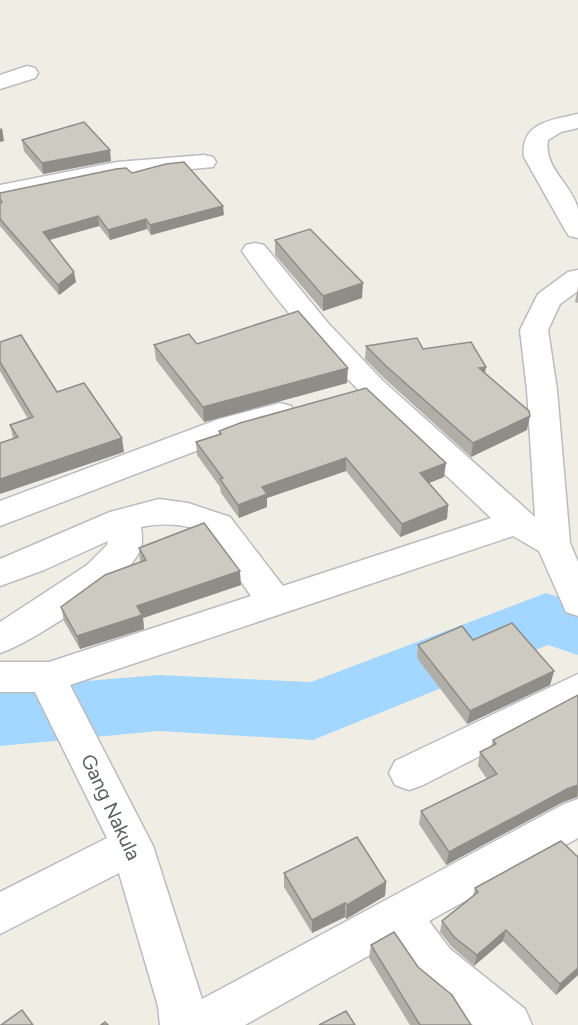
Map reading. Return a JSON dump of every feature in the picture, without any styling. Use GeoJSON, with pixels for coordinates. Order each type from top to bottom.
{"type":"FeatureCollection","features":[{"type":"Feature","properties":{"kind":"street"},"geometry":{"type":"LineString","coordinates":[[0,82],[27,73]]}},
{"type":"Feature","properties":{"kind":"street"},"geometry":{"type":"LineString","coordinates":[[578,121],[544,130],[538,135],[534,147],[536,157],[578,230]]}},
{"type":"Feature","properties":{"kind":"street"},"geometry":{"type":"LineString","coordinates":[[0,192],[117,169],[204,162]]}},
{"type":"Feature","properties":{"kind":"street"},"geometry":{"type":"LineString","coordinates":[[255,251],[318,330],[372,388],[516,522],[553,543]]}},
{"type":"Feature","properties":{"kind":"street"},"geometry":{"type":"LineString","coordinates":[[578,278],[548,300],[534,330],[542,390],[553,543],[578,602]]}},
{"type":"Feature","properties":{"kind":"street"},"geometry":{"type":"LineString","coordinates":[[339,397],[372,388]]}},
{"type":"Feature","properties":{"kind":"street"},"geometry":{"type":"LineString","coordinates":[[0,513],[230,426],[306,406]]}},
{"type":"Feature","properties":{"kind":"street"},"geometry":{"type":"LineString","coordinates":[[0,573],[122,520],[159,510],[189,515],[218,526],[276,603]]}},
{"type":"Feature","properties":{"kind":"street"},"geometry":{"type":"LineString","coordinates":[[0,639],[39,616],[99,574],[124,549],[125,532],[122,520]]}},
{"type":"Feature","properties":{"kind":"street"},"geometry":{"type":"LineString","coordinates":[[0,677],[58,697],[276,603],[516,522]]}},
{"type":"Feature","properties":{"kind":"street"},"geometry":{"type":"LineString","coordinates":[[409,773],[578,689]]}},
{"type":"Feature","properties":{"kind":"street","name":"Gang Nakula"},"geometry":{"type":"LineString","coordinates":[[58,697],[132,846],[181,1006],[183,1025]]}},
{"type":"Feature","properties":{"kind":"street"},"geometry":{"type":"LineString","coordinates":[[200,1025],[578,817]]}},
{"type":"Feature","properties":{"kind":"street"},"geometry":{"type":"LineString","coordinates":[[0,914],[132,846]]}},
{"type":"Feature","properties":{"kind":"street"},"geometry":{"type":"LineString","coordinates":[[399,915],[434,964],[509,1025]]}},
{"type":"Feature","properties":{"kind":"building"},"geometry":{"type":"Polygon","coordinates":[[[84,122],[110,150],[42,163],[22,140],[84,122]]]}},
{"type":"Feature","properties":{"kind":"building"},"geometry":{"type":"Polygon","coordinates":[[[184,162],[223,206],[150,225],[146,219],[108,230],[98,216],[43,232],[74,272],[58,285],[0,219],[0,203],[2,202],[0,193],[116,169],[126,168],[132,173],[184,162]]]}},
{"type":"Feature","properties":{"kind":"building"},"geometry":{"type":"Polygon","coordinates":[[[310,229],[363,283],[323,296],[275,240],[310,229]]]}},
{"type":"Feature","properties":{"kind":"building"},"geometry":{"type":"Polygon","coordinates":[[[298,311],[348,368],[203,407],[154,345],[189,334],[197,344],[298,311]]]}},
{"type":"Feature","properties":{"kind":"building"},"geometry":{"type":"Polygon","coordinates":[[[21,335],[57,392],[84,383],[122,438],[0,479],[0,443],[18,437],[10,425],[33,417],[0,362],[0,342],[21,335]]]}},
{"type":"Feature","properties":{"kind":"building"},"geometry":{"type":"Polygon","coordinates":[[[417,338],[423,349],[471,342],[486,367],[479,368],[529,411],[530,416],[473,443],[366,346],[417,338]]]}},
{"type":"Feature","properties":{"kind":"building"},"geometry":{"type":"Polygon","coordinates":[[[366,388],[446,463],[420,473],[448,505],[402,524],[346,458],[262,487],[267,494],[238,505],[220,479],[223,478],[196,442],[221,434],[219,431],[240,423],[366,388]]]}},
{"type":"Feature","properties":{"kind":"building"},"geometry":{"type":"Polygon","coordinates":[[[204,523],[240,571],[137,606],[142,615],[77,636],[61,607],[105,575],[146,560],[139,548],[204,523]]]}},
{"type":"Feature","properties":{"kind":"building"},"geometry":{"type":"Polygon","coordinates":[[[512,623],[554,671],[470,711],[418,645],[462,626],[473,640],[512,623]]]}},
{"type":"Feature","properties":{"kind":"building"},"geometry":{"type":"Polygon","coordinates":[[[578,695],[578,785],[449,852],[421,811],[497,774],[480,752],[496,744],[493,740],[578,695]]]}},
{"type":"Feature","properties":{"kind":"building"},"geometry":{"type":"Polygon","coordinates":[[[357,837],[386,882],[347,905],[345,903],[312,920],[284,873],[357,837]]]}},
{"type":"Feature","properties":{"kind":"building"},"geometry":{"type":"Polygon","coordinates":[[[561,841],[578,857],[578,968],[560,984],[506,930],[477,955],[454,937],[442,921],[478,892],[475,888],[561,841]]]}},
{"type":"Feature","properties":{"kind":"building"},"geometry":{"type":"Polygon","coordinates":[[[394,932],[418,967],[452,995],[471,1025],[420,1025],[371,945],[394,932]]]}},
{"type":"Feature","properties":{"kind":"building"},"geometry":{"type":"Polygon","coordinates":[[[22,1010],[33,1025],[1,1025],[22,1010]]]}},
{"type":"Feature","properties":{"kind":"building"},"geometry":{"type":"Polygon","coordinates":[[[346,1011],[355,1025],[319,1025],[346,1011]]]}},
{"type":"Feature","properties":{"kind":"waterway"},"geometry":{"type":"LineString","coordinates":[[0,717],[159,703],[313,711],[546,618],[578,629]]}}]}
